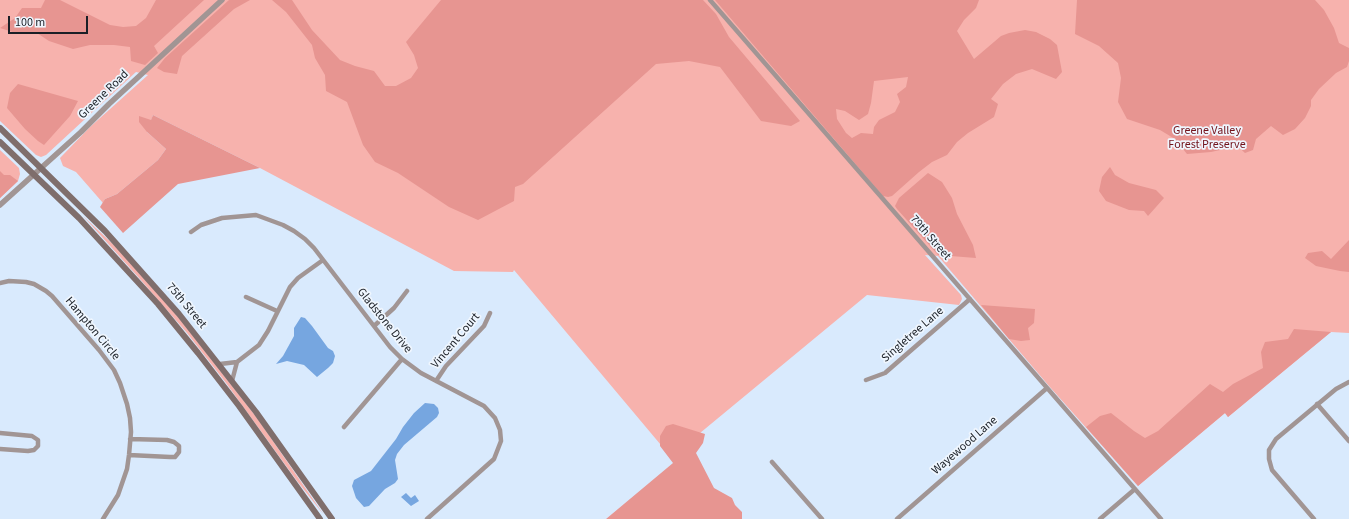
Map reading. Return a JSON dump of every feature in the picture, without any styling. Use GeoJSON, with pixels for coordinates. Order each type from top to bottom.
{"type":"FeatureCollection","features":[{"type":"Feature","properties":{"kind":"main road","name":"75th Street"},"geometry":{"type":"LineString","coordinates":[[0,128],[95,221],[131,259],[179,314],[220,364],[332,519]]}},
{"type":"Feature","properties":{"kind":"main road","name":"75th Street"},"geometry":{"type":"LineString","coordinates":[[0,142],[102,242],[183,334],[243,411],[320,519]]}},
{"type":"Feature","properties":{"kind":"street","name":"Greene Road"},"geometry":{"type":"LineString","coordinates":[[0,204],[41,168],[222,0]]}},
{"type":"Feature","properties":{"kind":"street","name":"79th Street"},"geometry":{"type":"LineString","coordinates":[[710,0],[1161,519]]}},
{"type":"Feature","properties":{"kind":"street","name":"Gladstone Drive"},"geometry":{"type":"LineString","coordinates":[[191,232],[201,225],[222,218],[256,215],[266,220],[283,225],[294,231],[310,244],[390,347],[402,359],[412,368],[436,382],[487,408],[498,423],[501,440],[494,459],[427,519]]}},
{"type":"Feature","properties":{"kind":"street"},"geometry":{"type":"LineString","coordinates":[[220,364],[237,362],[259,345],[268,331],[290,287],[298,278],[323,260]]}},
{"type":"Feature","properties":{"kind":"street","name":"Hampton Circle"},"geometry":{"type":"LineString","coordinates":[[0,283],[9,281],[26,282],[34,284],[46,291],[99,350],[114,370],[123,391],[130,418],[129,456],[125,476],[118,495],[103,519]]}},
{"type":"Feature","properties":{"kind":"street"},"geometry":{"type":"LineString","coordinates":[[374,326],[394,308],[407,291]]}},
{"type":"Feature","properties":{"kind":"street"},"geometry":{"type":"LineString","coordinates":[[246,297],[277,311]]}},
{"type":"Feature","properties":{"kind":"street","name":"Singletree Lane"},"geometry":{"type":"LineString","coordinates":[[866,380],[884,373],[970,299]]}},
{"type":"Feature","properties":{"kind":"street","name":"Vincent Court"},"geometry":{"type":"LineString","coordinates":[[436,382],[446,366],[484,326],[490,313]]}},
{"type":"Feature","properties":{"kind":"street"},"geometry":{"type":"LineString","coordinates":[[344,427],[402,359]]}},
{"type":"Feature","properties":{"kind":"street"},"geometry":{"type":"LineString","coordinates":[[232,381],[237,362]]}},
{"type":"Feature","properties":{"kind":"street"},"geometry":{"type":"LineString","coordinates":[[1314,519],[1272,470],[1268,455],[1271,446],[1276,439],[1336,389],[1349,382]]}},
{"type":"Feature","properties":{"kind":"street","name":"Wayewood Lane"},"geometry":{"type":"LineString","coordinates":[[896,519],[1047,388]]}},
{"type":"Feature","properties":{"kind":"street"},"geometry":{"type":"LineString","coordinates":[[1317,404],[1349,441]]}},
{"type":"Feature","properties":{"kind":"street"},"geometry":{"type":"LineString","coordinates":[[0,433],[32,436],[38,440],[38,446],[34,450],[28,451],[0,448]]}},
{"type":"Feature","properties":{"kind":"street"},"geometry":{"type":"LineString","coordinates":[[129,456],[170,457],[175,456],[179,452],[179,446],[174,442],[167,440],[130,439]]}},
{"type":"Feature","properties":{"kind":"street"},"geometry":{"type":"LineString","coordinates":[[772,462],[822,519]]}},
{"type":"Feature","properties":{"kind":"street"},"geometry":{"type":"LineString","coordinates":[[1100,519],[1135,489]]}},
{"type":"Feature","properties":{"kind":"green space","name":"Greene Valley Forest Preserve"},"geometry":{"type":"Polygon","coordinates":[[[0,0],[1349,0],[1349,333],[1331,332],[1228,417],[1225,413],[1138,486],[1049,386],[938,256],[925,255],[961,295],[962,299],[959,305],[867,295],[671,457],[514,270],[513,272],[454,271],[260,168],[153,115],[147,132],[166,149],[158,160],[117,194],[105,199],[103,203],[76,172],[63,166],[60,158],[90,127],[148,75],[136,72],[46,155],[41,157],[36,155],[0,121],[0,0]]]}},
{"type":"Feature","properties":{"kind":"green space"},"geometry":{"type":"Polygon","coordinates":[[[45,0],[60,0],[110,25],[123,27],[136,26],[146,18],[156,0],[204,0],[154,46],[158,53],[145,65],[131,61],[130,47],[90,45],[73,49],[49,41],[37,33],[19,34],[0,28],[15,18],[22,8],[41,8],[45,0]]]}},
{"type":"Feature","properties":{"kind":"green space"},"geometry":{"type":"Polygon","coordinates":[[[229,0],[250,0],[234,9],[182,56],[177,74],[164,72],[157,68],[165,58],[229,0]]]}},
{"type":"Feature","properties":{"kind":"green space"},"geometry":{"type":"Polygon","coordinates":[[[272,0],[292,0],[312,30],[340,60],[374,71],[385,86],[396,86],[411,78],[418,68],[414,55],[406,42],[441,0],[703,0],[716,14],[729,37],[800,121],[791,126],[761,121],[720,67],[689,61],[656,64],[523,184],[515,187],[514,201],[478,220],[449,207],[398,173],[375,162],[363,145],[347,102],[326,91],[325,75],[315,58],[312,45],[286,12],[272,0]]]}},
{"type":"Feature","properties":{"kind":"green space"},"geometry":{"type":"Polygon","coordinates":[[[715,0],[979,0],[976,8],[964,20],[957,31],[974,59],[1001,36],[1025,30],[1036,32],[1050,39],[1057,45],[1062,72],[1056,79],[1032,69],[1016,74],[1003,84],[991,99],[998,104],[994,117],[968,133],[957,142],[947,155],[932,162],[892,196],[883,196],[715,0]],[[908,77],[874,81],[868,114],[859,120],[845,111],[836,109],[837,119],[846,133],[852,138],[861,133],[873,134],[874,127],[879,120],[895,112],[900,102],[897,94],[906,87],[908,77]]]}},
{"type":"Feature","properties":{"kind":"green space"},"geometry":{"type":"Polygon","coordinates":[[[1077,0],[1315,0],[1324,10],[1334,28],[1339,43],[1349,48],[1349,61],[1347,67],[1336,73],[1319,89],[1311,100],[1311,106],[1305,118],[1295,129],[1283,135],[1271,126],[1256,139],[1253,150],[1245,153],[1233,142],[1220,150],[1187,154],[1175,139],[1160,130],[1127,119],[1118,102],[1121,78],[1118,63],[1099,46],[1075,34],[1077,0]]]}},
{"type":"Feature","properties":{"kind":"green space"},"geometry":{"type":"Polygon","coordinates":[[[18,84],[78,101],[70,116],[44,145],[25,129],[7,108],[10,93],[18,84]]]}},
{"type":"Feature","properties":{"kind":"green space"},"geometry":{"type":"Polygon","coordinates":[[[153,115],[260,168],[178,184],[123,233],[100,207],[105,199],[117,194],[158,160],[166,149],[147,132],[139,122],[139,116],[151,120],[153,115]]]}},
{"type":"Feature","properties":{"kind":"green space"},"geometry":{"type":"Polygon","coordinates":[[[0,150],[19,168],[20,174],[18,181],[0,198],[0,150]]]}},
{"type":"Feature","properties":{"kind":"green space"},"geometry":{"type":"Polygon","coordinates":[[[1110,167],[1115,175],[1129,183],[1156,190],[1164,198],[1148,216],[1144,211],[1129,210],[1106,201],[1099,191],[1102,177],[1110,167]]]}},
{"type":"Feature","properties":{"kind":"green space"},"geometry":{"type":"Polygon","coordinates":[[[0,171],[4,175],[10,175],[18,181],[0,198],[0,171]]]}},
{"type":"Feature","properties":{"kind":"green space"},"geometry":{"type":"Polygon","coordinates":[[[928,173],[942,182],[952,198],[957,214],[973,245],[976,258],[938,255],[895,206],[899,198],[928,173]]]}},
{"type":"Feature","properties":{"kind":"green space"},"geometry":{"type":"Polygon","coordinates":[[[83,216],[116,247],[179,318],[257,418],[324,515],[187,333],[83,216]]]}},
{"type":"Feature","properties":{"kind":"green space"},"geometry":{"type":"Polygon","coordinates":[[[1349,240],[1349,272],[1316,266],[1305,258],[1308,253],[1322,251],[1331,259],[1349,240]]]}},
{"type":"Feature","properties":{"kind":"green space"},"geometry":{"type":"Polygon","coordinates":[[[981,305],[1035,309],[1034,323],[1028,328],[1030,340],[1021,341],[1009,339],[981,305]]]}},
{"type":"Feature","properties":{"kind":"green space"},"geometry":{"type":"Polygon","coordinates":[[[1294,329],[1331,332],[1228,417],[1225,413],[1138,486],[1086,427],[1100,416],[1111,413],[1145,438],[1158,431],[1210,384],[1223,392],[1233,384],[1263,368],[1261,352],[1265,342],[1288,339],[1294,329]]]}},
{"type":"Feature","properties":{"kind":"green space"},"geometry":{"type":"Polygon","coordinates":[[[673,424],[705,434],[703,443],[696,453],[714,488],[732,498],[735,505],[742,512],[742,519],[606,519],[673,463],[660,446],[660,436],[666,426],[673,424]]]}},
{"type":"Feature","properties":{"kind":"water"},"geometry":{"type":"Polygon","coordinates":[[[301,317],[305,318],[312,326],[328,348],[333,351],[335,356],[333,363],[317,377],[304,365],[287,361],[276,364],[283,356],[294,336],[294,328],[301,317]]]}},
{"type":"Feature","properties":{"kind":"water"},"geometry":{"type":"Polygon","coordinates":[[[425,403],[434,404],[438,408],[439,413],[437,417],[404,445],[397,454],[395,460],[398,479],[395,483],[385,489],[369,506],[364,507],[356,498],[352,486],[354,480],[371,471],[414,413],[425,403]]]}},
{"type":"Feature","properties":{"kind":"water"},"geometry":{"type":"Polygon","coordinates":[[[406,493],[411,498],[415,495],[419,501],[411,506],[401,497],[406,493]]]}}]}
